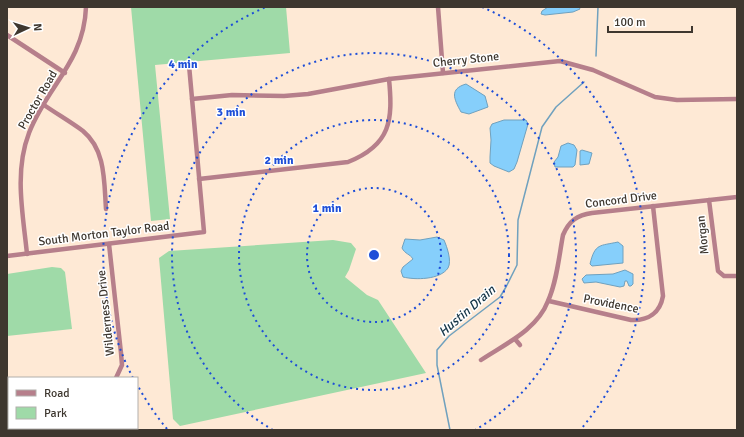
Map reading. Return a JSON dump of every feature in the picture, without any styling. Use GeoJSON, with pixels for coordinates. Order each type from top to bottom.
{"type":"FeatureCollection","features":[{"type":"Feature","properties":{"kind":"street","name":"Proctor Road"},"geometry":{"type":"LineString","coordinates":[[27,254],[21,184],[22,164],[29,133],[44,105],[65,73],[80,41],[86,7]]}},
{"type":"Feature","properties":{"kind":"street"},"geometry":{"type":"LineString","coordinates":[[438,7],[443,73]]}},
{"type":"Feature","properties":{"kind":"street"},"geometry":{"type":"LineString","coordinates":[[7,35],[65,73]]}},
{"type":"Feature","properties":{"kind":"street","name":"Cherry Stone"},"geometry":{"type":"LineString","coordinates":[[192,99],[232,95],[284,96],[308,94],[389,78],[560,61],[593,70],[655,97],[677,100],[737,99]]}},
{"type":"Feature","properties":{"kind":"street"},"geometry":{"type":"LineString","coordinates":[[189,66],[199,179],[344,163],[364,155],[377,143],[388,124],[391,110],[389,78]]}},
{"type":"Feature","properties":{"kind":"street"},"geometry":{"type":"LineString","coordinates":[[44,105],[82,131],[96,147],[101,162],[106,209]]}},
{"type":"Feature","properties":{"kind":"street","name":"South Morton Taylor Road"},"geometry":{"type":"LineString","coordinates":[[7,256],[204,232],[199,179]]}},
{"type":"Feature","properties":{"kind":"street","name":"Concord Drive"},"geometry":{"type":"LineString","coordinates":[[481,360],[514,339],[534,323],[548,301],[563,235],[570,222],[575,218],[586,214],[737,197]]}},
{"type":"Feature","properties":{"kind":"street","name":"Morgan"},"geometry":{"type":"LineString","coordinates":[[709,200],[718,271],[724,276],[737,276]]}},
{"type":"Feature","properties":{"kind":"street","name":"Providence"},"geometry":{"type":"LineString","coordinates":[[548,301],[631,320],[643,320],[655,313],[660,306],[663,296],[653,206]]}},
{"type":"Feature","properties":{"kind":"street","name":"Wilderness Drive"},"geometry":{"type":"LineString","coordinates":[[109,244],[122,365],[116,377]]}},
{"type":"Feature","properties":{"kind":"street"},"geometry":{"type":"LineString","coordinates":[[514,339],[520,345]]}},
{"type":"Feature","properties":{"kind":"green space"},"geometry":{"type":"Polygon","coordinates":[[[131,7],[286,7],[290,53],[155,65],[170,219],[151,221],[131,7]]]}},
{"type":"Feature","properties":{"kind":"green space"},"geometry":{"type":"Polygon","coordinates":[[[333,240],[351,243],[356,249],[345,277],[367,295],[378,300],[426,373],[180,426],[173,419],[159,258],[169,251],[333,240]]]}},
{"type":"Feature","properties":{"kind":"green space"},"geometry":{"type":"Polygon","coordinates":[[[52,267],[61,268],[65,272],[72,329],[7,336],[7,274],[52,267]]]}},
{"type":"Feature","properties":{"kind":"water"},"geometry":{"type":"Polygon","coordinates":[[[548,7],[579,7],[580,9],[573,12],[545,15],[541,14],[542,11],[548,7]]]}},
{"type":"Feature","properties":{"kind":"water"},"geometry":{"type":"Polygon","coordinates":[[[466,84],[485,96],[488,107],[469,114],[461,112],[454,95],[457,89],[466,84]]]}},
{"type":"Feature","properties":{"kind":"water"},"geometry":{"type":"Polygon","coordinates":[[[504,120],[526,120],[528,124],[517,162],[514,169],[509,172],[490,163],[490,128],[492,124],[504,120]]]}},
{"type":"Feature","properties":{"kind":"water"},"geometry":{"type":"Polygon","coordinates":[[[568,143],[574,145],[577,150],[575,165],[573,167],[555,167],[554,162],[558,157],[561,146],[568,143]]]}},
{"type":"Feature","properties":{"kind":"water"},"geometry":{"type":"Polygon","coordinates":[[[582,150],[592,153],[589,164],[580,165],[580,151],[582,150]]]}},
{"type":"Feature","properties":{"kind":"water"},"geometry":{"type":"Polygon","coordinates":[[[437,237],[444,240],[449,258],[448,268],[439,275],[433,277],[414,279],[403,277],[401,271],[403,267],[413,259],[402,248],[405,239],[420,240],[437,237]]]}},
{"type":"Feature","properties":{"kind":"water"},"geometry":{"type":"Polygon","coordinates":[[[618,242],[623,246],[623,263],[592,266],[590,264],[596,249],[603,245],[618,242]]]}},
{"type":"Feature","properties":{"kind":"water"},"geometry":{"type":"Polygon","coordinates":[[[625,270],[633,274],[633,284],[631,286],[629,286],[627,281],[625,281],[624,286],[620,287],[596,282],[584,283],[582,279],[586,275],[613,274],[625,270]]]}},
{"type":"Feature","properties":{"kind":"waterway","name":"Hustin Drain"},"geometry":{"type":"LineString","coordinates":[[596,56],[598,7]]}},
{"type":"Feature","properties":{"kind":"waterway","name":"Hustin Drain"},"geometry":{"type":"LineString","coordinates":[[450,430],[437,365],[437,350],[449,336],[500,297],[506,287],[517,265],[518,220],[542,127],[556,107],[584,82]]}}]}
